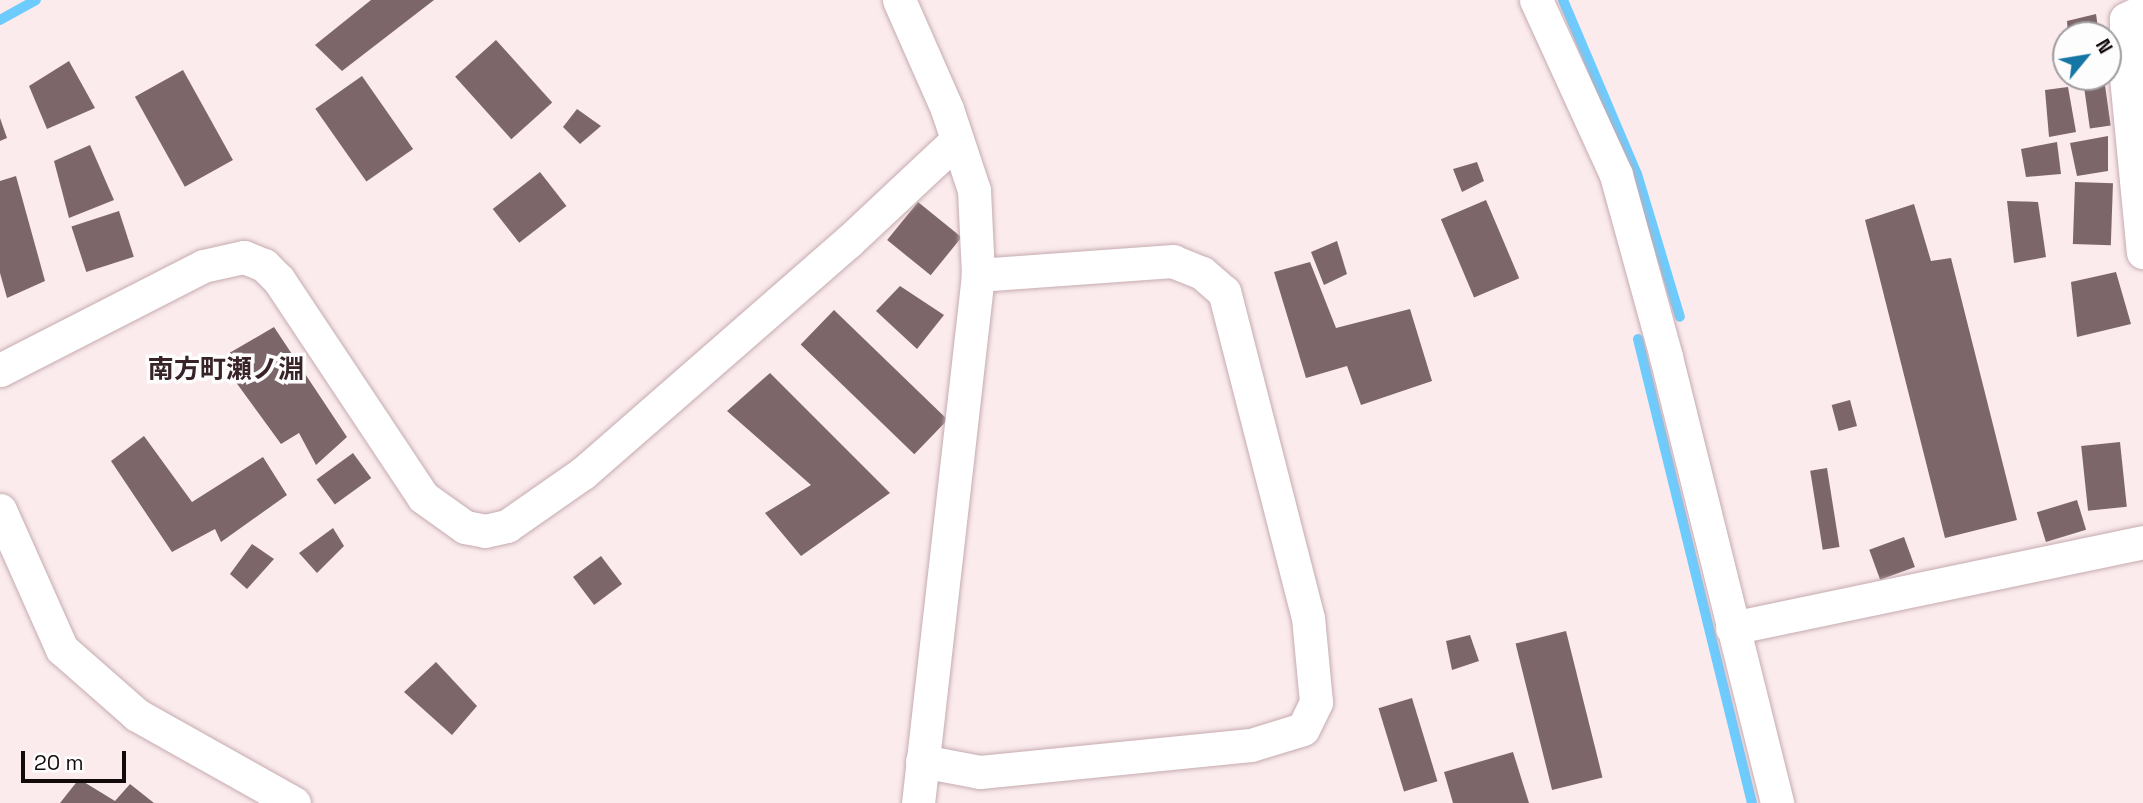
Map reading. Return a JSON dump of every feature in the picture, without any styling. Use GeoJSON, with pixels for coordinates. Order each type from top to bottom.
{"type":"FeatureCollection","features":[{"type":"Feature","properties":{"kind":"street"},"geometry":{"type":"LineString","coordinates":[[899,0],[957,140],[974,190],[978,275],[918,803]]}},
{"type":"Feature","properties":{"kind":"street"},"geometry":{"type":"LineString","coordinates":[[1536,0],[1616,175],[1666,357],[1777,803]]}},
{"type":"Feature","properties":{"kind":"street"},"geometry":{"type":"LineString","coordinates":[[2143,11],[2126,19],[2126,77],[2143,252]]}},
{"type":"Feature","properties":{"kind":"street"},"geometry":{"type":"LineString","coordinates":[[0,370],[203,266],[244,257],[264,265],[279,280],[423,497],[465,527],[485,531],[507,526],[583,473],[848,242],[957,140]]}},
{"type":"Feature","properties":{"kind":"street"},"geometry":{"type":"LineString","coordinates":[[922,761],[980,772],[1251,745],[1303,729],[1316,702],[1308,618],[1224,292],[1202,273],[1173,261],[978,275]]}},
{"type":"Feature","properties":{"kind":"street"},"geometry":{"type":"LineString","coordinates":[[0,510],[62,649],[137,715],[294,803]]}},
{"type":"Feature","properties":{"kind":"street"},"geometry":{"type":"LineString","coordinates":[[1732,628],[2143,542]]}},
{"type":"Feature","properties":{"kind":"building"},"geometry":{"type":"Polygon","coordinates":[[[371,0],[434,0],[342,71],[315,45],[371,0]]]}},
{"type":"Feature","properties":{"kind":"building"},"geometry":{"type":"Polygon","coordinates":[[[2096,14],[2097,21],[2067,21],[2096,14]]]}},
{"type":"Feature","properties":{"kind":"building"},"geometry":{"type":"Polygon","coordinates":[[[496,40],[552,102],[511,139],[455,77],[496,40]]]}},
{"type":"Feature","properties":{"kind":"building"},"geometry":{"type":"Polygon","coordinates":[[[69,61],[95,108],[47,129],[29,86],[69,61]]]}},
{"type":"Feature","properties":{"kind":"building"},"geometry":{"type":"Polygon","coordinates":[[[183,70],[233,160],[185,187],[135,97],[183,70]]]}},
{"type":"Feature","properties":{"kind":"building"},"geometry":{"type":"Polygon","coordinates":[[[362,76],[413,149],[366,182],[315,109],[362,76]]]}},
{"type":"Feature","properties":{"kind":"building"},"geometry":{"type":"Polygon","coordinates":[[[2045,90],[2069,91],[2076,132],[2049,137],[2045,90]]]}},
{"type":"Feature","properties":{"kind":"building"},"geometry":{"type":"Polygon","coordinates":[[[2085,91],[2106,91],[2111,126],[2090,128],[2085,91]]]}},
{"type":"Feature","properties":{"kind":"building"},"geometry":{"type":"Polygon","coordinates":[[[577,109],[601,126],[580,144],[563,127],[577,109]]]}},
{"type":"Feature","properties":{"kind":"building"},"geometry":{"type":"Polygon","coordinates":[[[0,118],[7,138],[0,141],[0,118]]]}},
{"type":"Feature","properties":{"kind":"building"},"geometry":{"type":"Polygon","coordinates":[[[2108,136],[2108,171],[2077,176],[2070,143],[2108,136]]]}},
{"type":"Feature","properties":{"kind":"building"},"geometry":{"type":"Polygon","coordinates":[[[2057,142],[2061,174],[2026,177],[2021,149],[2057,142]]]}},
{"type":"Feature","properties":{"kind":"building"},"geometry":{"type":"Polygon","coordinates":[[[90,145],[114,200],[69,218],[54,161],[90,145]]]}},
{"type":"Feature","properties":{"kind":"building"},"geometry":{"type":"Polygon","coordinates":[[[1477,162],[1484,181],[1462,192],[1453,169],[1477,162]]]}},
{"type":"Feature","properties":{"kind":"building"},"geometry":{"type":"Polygon","coordinates":[[[540,172],[566,206],[519,243],[493,209],[540,172]]]}},
{"type":"Feature","properties":{"kind":"building"},"geometry":{"type":"Polygon","coordinates":[[[16,176],[45,281],[7,298],[0,273],[0,181],[16,176]]]}},
{"type":"Feature","properties":{"kind":"building"},"geometry":{"type":"Polygon","coordinates":[[[2075,182],[2113,183],[2111,245],[2073,244],[2075,182]]]}},
{"type":"Feature","properties":{"kind":"building"},"geometry":{"type":"Polygon","coordinates":[[[1486,200],[1519,278],[1474,297],[1441,219],[1486,200]]]}},
{"type":"Feature","properties":{"kind":"building"},"geometry":{"type":"Polygon","coordinates":[[[2007,201],[2038,202],[2046,257],[2014,263],[2007,201]]]}},
{"type":"Feature","properties":{"kind":"building"},"geometry":{"type":"Polygon","coordinates":[[[918,202],[962,237],[931,275],[887,240],[918,202]]]}},
{"type":"Feature","properties":{"kind":"building"},"geometry":{"type":"Polygon","coordinates":[[[1914,204],[1931,261],[1951,258],[2017,520],[1945,538],[1865,220],[1914,204]]]}},
{"type":"Feature","properties":{"kind":"building"},"geometry":{"type":"Polygon","coordinates":[[[119,211],[134,257],[86,272],[71,226],[119,211]]]}},
{"type":"Feature","properties":{"kind":"building"},"geometry":{"type":"Polygon","coordinates":[[[1337,241],[1347,274],[1324,285],[1311,252],[1337,241]]]}},
{"type":"Feature","properties":{"kind":"building"},"geometry":{"type":"Polygon","coordinates":[[[1310,262],[1336,328],[1410,309],[1432,381],[1361,405],[1347,366],[1306,378],[1274,272],[1310,262]]]}},
{"type":"Feature","properties":{"kind":"building"},"geometry":{"type":"Polygon","coordinates":[[[2116,272],[2131,324],[2077,337],[2071,282],[2116,272]]]}},
{"type":"Feature","properties":{"kind":"building"},"geometry":{"type":"Polygon","coordinates":[[[900,286],[944,315],[917,349],[876,311],[900,286]]]}},
{"type":"Feature","properties":{"kind":"building"},"geometry":{"type":"Polygon","coordinates":[[[834,310],[948,420],[914,454],[801,345],[834,310]]]}},
{"type":"Feature","properties":{"kind":"building"},"geometry":{"type":"Polygon","coordinates":[[[274,327],[347,437],[316,465],[299,433],[281,444],[219,359],[274,327]]]}},
{"type":"Feature","properties":{"kind":"building"},"geometry":{"type":"Polygon","coordinates":[[[770,373],[890,493],[801,556],[765,513],[811,485],[727,411],[770,373]]]}},
{"type":"Feature","properties":{"kind":"building"},"geometry":{"type":"Polygon","coordinates":[[[1850,400],[1857,426],[1839,431],[1832,405],[1850,400]]]}},
{"type":"Feature","properties":{"kind":"building"},"geometry":{"type":"Polygon","coordinates":[[[144,436],[192,502],[263,457],[287,495],[221,542],[215,529],[172,552],[111,461],[144,436]]]}},
{"type":"Feature","properties":{"kind":"building"},"geometry":{"type":"Polygon","coordinates":[[[2120,442],[2127,507],[2088,511],[2081,446],[2120,442]]]}},
{"type":"Feature","properties":{"kind":"building"},"geometry":{"type":"Polygon","coordinates":[[[353,453],[371,478],[335,505],[317,479],[353,453]]]}},
{"type":"Feature","properties":{"kind":"building"},"geometry":{"type":"Polygon","coordinates":[[[1827,468],[1840,547],[1823,550],[1810,471],[1827,468]]]}},
{"type":"Feature","properties":{"kind":"building"},"geometry":{"type":"Polygon","coordinates":[[[2077,500],[2086,530],[2046,542],[2037,512],[2077,500]]]}},
{"type":"Feature","properties":{"kind":"building"},"geometry":{"type":"Polygon","coordinates":[[[333,528],[344,546],[317,573],[299,553],[333,528]]]}},
{"type":"Feature","properties":{"kind":"building"},"geometry":{"type":"Polygon","coordinates":[[[1904,537],[1915,567],[1880,580],[1869,550],[1904,537]]]}},
{"type":"Feature","properties":{"kind":"building"},"geometry":{"type":"Polygon","coordinates":[[[252,544],[274,559],[247,589],[230,574],[252,544]]]}},
{"type":"Feature","properties":{"kind":"building"},"geometry":{"type":"Polygon","coordinates":[[[601,556],[622,584],[594,605],[573,577],[601,556]]]}},
{"type":"Feature","properties":{"kind":"building"},"geometry":{"type":"Polygon","coordinates":[[[1566,631],[1603,778],[1552,790],[1516,644],[1566,631]]]}},
{"type":"Feature","properties":{"kind":"building"},"geometry":{"type":"Polygon","coordinates":[[[1470,635],[1479,661],[1452,670],[1446,641],[1470,635]]]}},
{"type":"Feature","properties":{"kind":"building"},"geometry":{"type":"Polygon","coordinates":[[[436,662],[477,706],[452,735],[404,692],[436,662]]]}},
{"type":"Feature","properties":{"kind":"building"},"geometry":{"type":"Polygon","coordinates":[[[1412,698],[1437,781],[1404,791],[1379,708],[1412,698]]]}},
{"type":"Feature","properties":{"kind":"building"},"geometry":{"type":"Polygon","coordinates":[[[1513,752],[1529,803],[1453,803],[1444,772],[1513,752]]]}},
{"type":"Feature","properties":{"kind":"building"},"geometry":{"type":"Polygon","coordinates":[[[79,779],[115,801],[130,784],[154,803],[60,803],[79,779]]]}},
{"type":"Feature","properties":{"kind":"waterway"},"geometry":{"type":"LineString","coordinates":[[0,20],[36,0]]}},
{"type":"Feature","properties":{"kind":"waterway"},"geometry":{"type":"LineString","coordinates":[[1563,0],[1637,174],[1680,317]]}},
{"type":"Feature","properties":{"kind":"waterway"},"geometry":{"type":"LineString","coordinates":[[1638,339],[1752,803]]}},
{"type":"Feature","properties":{"kind":"district","name":"南方町瀬ノ淵"},"geometry":{"type":"Point","coordinates":[226,370]}}]}
